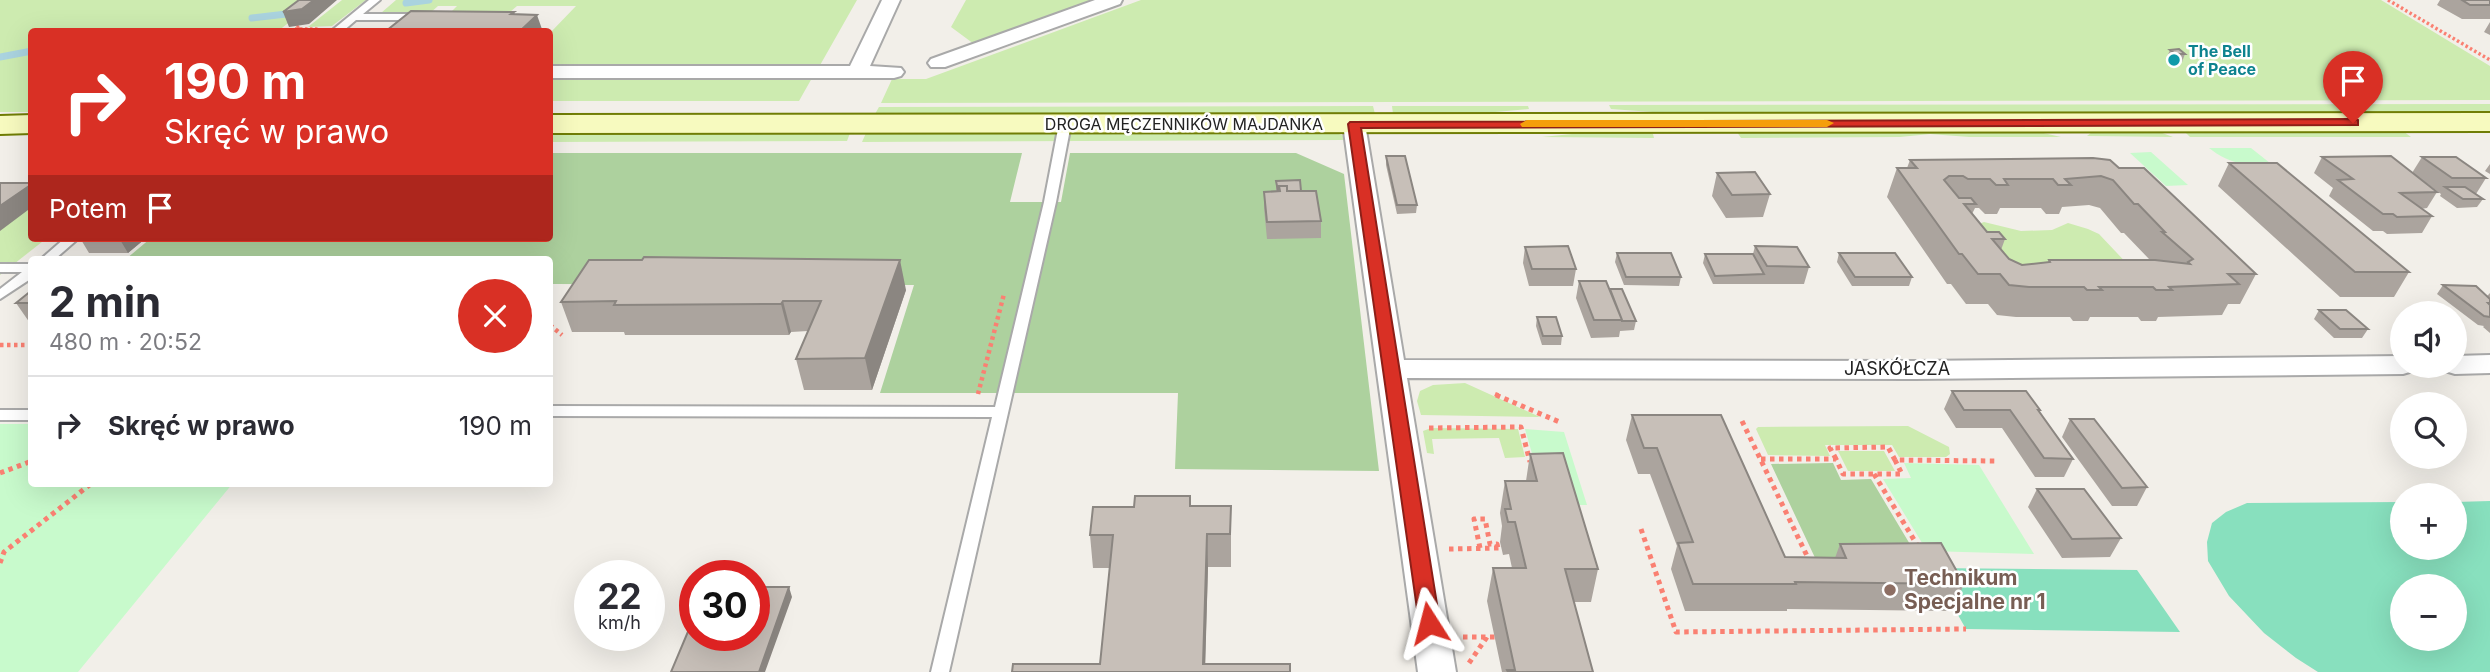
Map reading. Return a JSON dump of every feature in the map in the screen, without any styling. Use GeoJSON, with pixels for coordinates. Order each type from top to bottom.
{"type":"FeatureCollection","features":[{"type":"Feature","properties":{"kind":"street"},"geometry":{"type":"LineString","coordinates":[[857,72],[891,0]]}},
{"type":"Feature","properties":{"kind":"street"},"geometry":{"type":"LineString","coordinates":[[553,72],[857,72],[917,69],[1113,0]]}},
{"type":"Feature","properties":{"kind":"street","name":"DROGA MĘCZENNIKÓW MAJDANKA"},"geometry":{"type":"LineString","coordinates":[[553,124],[2490,122]]}},
{"type":"Feature","properties":{"kind":"street"},"geometry":{"type":"LineString","coordinates":[[0,124],[28,124]]}},
{"type":"Feature","properties":{"kind":"street"},"geometry":{"type":"LineString","coordinates":[[1354,124],[1437,672]]}},
{"type":"Feature","properties":{"kind":"street"},"geometry":{"type":"LineString","coordinates":[[2467,365],[2490,364]]}},
{"type":"Feature","properties":{"kind":"street","name":"JASKÓŁCZA"},"geometry":{"type":"LineString","coordinates":[[1391,369],[1915,370],[2390,365]]}},
{"type":"Feature","properties":{"kind":"lane"},"geometry":{"type":"LineString","coordinates":[[340,28],[375,0]]}},
{"type":"Feature","properties":{"kind":"lane"},"geometry":{"type":"LineString","coordinates":[[353,17],[427,17]]}},
{"type":"Feature","properties":{"kind":"lane"},"geometry":{"type":"LineString","coordinates":[[940,672],[1050,202],[1065,124]]}},
{"type":"Feature","properties":{"kind":"lane"},"geometry":{"type":"LineString","coordinates":[[51,256],[68,242]]}},
{"type":"Feature","properties":{"kind":"lane"},"geometry":{"type":"LineString","coordinates":[[0,268],[28,270]]}},
{"type":"Feature","properties":{"kind":"lane"},"geometry":{"type":"LineString","coordinates":[[0,295],[28,273]]}},
{"type":"Feature","properties":{"kind":"lane"},"geometry":{"type":"LineString","coordinates":[[553,411],[1001,412]]}},
{"type":"Feature","properties":{"kind":"lane"},"geometry":{"type":"LineString","coordinates":[[0,415],[28,415]]}},
{"type":"Feature","properties":{"kind":"path"},"geometry":{"type":"LineString","coordinates":[[2388,0],[2490,60]]}},
{"type":"Feature","properties":{"kind":"path"},"geometry":{"type":"LineString","coordinates":[[965,396],[978,396],[1005,292]]}},
{"type":"Feature","properties":{"kind":"path"},"geometry":{"type":"LineString","coordinates":[[553,328],[562,335]]}},
{"type":"Feature","properties":{"kind":"path"},"geometry":{"type":"LineString","coordinates":[[0,345],[27,345]]}},
{"type":"Feature","properties":{"kind":"path"},"geometry":{"type":"LineString","coordinates":[[1742,421],[1811,564]]}},
{"type":"Feature","properties":{"kind":"path"},"geometry":{"type":"LineString","coordinates":[[1418,428],[1521,427],[1532,472]]}},
{"type":"Feature","properties":{"kind":"path"},"geometry":{"type":"LineString","coordinates":[[1888,447],[1895,460],[1902,474],[1843,474],[1830,448],[1888,447]]}},
{"type":"Feature","properties":{"kind":"path"},"geometry":{"type":"LineString","coordinates":[[1760,459],[1836,459]]}},
{"type":"Feature","properties":{"kind":"path"},"geometry":{"type":"LineString","coordinates":[[1895,460],[1995,461]]}},
{"type":"Feature","properties":{"kind":"path"},"geometry":{"type":"LineString","coordinates":[[0,473],[28,462]]}},
{"type":"Feature","properties":{"kind":"path"},"geometry":{"type":"LineString","coordinates":[[1874,474],[1922,553]]}},
{"type":"Feature","properties":{"kind":"path"},"geometry":{"type":"LineString","coordinates":[[0,563],[2,552],[87,487]]}},
{"type":"Feature","properties":{"kind":"path"},"geometry":{"type":"LineString","coordinates":[[1438,549],[1500,548],[1497,544],[1490,544],[1485,519],[1474,519],[1480,548]]}},
{"type":"Feature","properties":{"kind":"path"},"geometry":{"type":"LineString","coordinates":[[1641,529],[1676,632],[1966,629]]}},
{"type":"Feature","properties":{"kind":"path"},"geometry":{"type":"LineString","coordinates":[[1452,637],[1495,637]]}},
{"type":"Feature","properties":{"kind":"path"},"geometry":{"type":"LineString","coordinates":[[1463,672],[1487,637]]}},
{"type":"Feature","properties":{"kind":"green space"},"geometry":{"type":"Polygon","coordinates":[[[0,0],[318,0],[282,28],[28,28],[28,112],[0,112],[0,0]]]}},
{"type":"Feature","properties":{"kind":"green space"},"geometry":{"type":"Polygon","coordinates":[[[342,0],[366,0],[332,26],[308,27],[342,0]]]}},
{"type":"Feature","properties":{"kind":"green space"},"geometry":{"type":"Polygon","coordinates":[[[396,0],[857,0],[819,67],[553,66],[553,30],[576,6],[517,6],[510,12],[449,14],[457,6],[438,6],[429,14],[381,13],[396,0]]]}},
{"type":"Feature","properties":{"kind":"green space"},"geometry":{"type":"Polygon","coordinates":[[[966,0],[1094,0],[974,44],[951,27],[966,0]]]}},
{"type":"Feature","properties":{"kind":"green space"},"geometry":{"type":"Polygon","coordinates":[[[1141,0],[2381,0],[2490,66],[2490,100],[881,103],[892,79],[926,79],[1141,0]]]}},
{"type":"Feature","properties":{"kind":"green space"},"geometry":{"type":"Polygon","coordinates":[[[553,78],[812,78],[799,101],[553,101],[553,78]]]}},
{"type":"Feature","properties":{"kind":"green space"},"geometry":{"type":"Polygon","coordinates":[[[2490,104],[2490,113],[1666,113],[1611,109],[1609,105],[2490,104]]]}},
{"type":"Feature","properties":{"kind":"green space"},"geometry":{"type":"Polygon","coordinates":[[[1373,106],[1375,114],[875,114],[879,107],[1373,106]]]}},
{"type":"Feature","properties":{"kind":"green space"},"geometry":{"type":"Polygon","coordinates":[[[1392,106],[1528,106],[1529,109],[1484,113],[1393,114],[1392,106]]]}},
{"type":"Feature","properties":{"kind":"green space"},"geometry":{"type":"Polygon","coordinates":[[[2157,131],[2173,137],[2087,136],[2092,132],[2157,131]]]}},
{"type":"Feature","properties":{"kind":"green space"},"geometry":{"type":"Polygon","coordinates":[[[2403,131],[2411,137],[2190,137],[2185,132],[2403,131]]]}},
{"type":"Feature","properties":{"kind":"green space"},"geometry":{"type":"Polygon","coordinates":[[[1334,132],[1344,136],[1345,140],[862,142],[866,133],[1334,132]]]}},
{"type":"Feature","properties":{"kind":"green space"},"geometry":{"type":"Polygon","coordinates":[[[1592,132],[1647,132],[1653,134],[1654,138],[1542,137],[1592,132]]]}},
{"type":"Feature","properties":{"kind":"green space"},"geometry":{"type":"Polygon","coordinates":[[[1737,132],[2039,132],[2061,137],[1969,137],[1930,134],[1900,137],[1741,138],[1737,132]]]}},
{"type":"Feature","properties":{"kind":"green space"},"geometry":{"type":"Polygon","coordinates":[[[850,133],[847,141],[553,142],[553,134],[850,133]]]}},
{"type":"Feature","properties":{"kind":"green space"},"geometry":{"type":"Polygon","coordinates":[[[2209,148],[2251,148],[2275,167],[2240,164],[2209,148]]]}},
{"type":"Feature","properties":{"kind":"green space"},"geometry":{"type":"Polygon","coordinates":[[[2151,152],[2188,185],[2166,186],[2130,153],[2151,152]]]}},
{"type":"Feature","properties":{"kind":"green space"},"geometry":{"type":"Polygon","coordinates":[[[553,153],[1022,153],[1010,202],[1061,202],[1070,153],[1296,153],[1344,174],[1379,471],[1175,469],[1178,393],[880,393],[914,285],[553,284],[553,256],[130,256],[146,242],[553,242],[553,153]]]}},
{"type":"Feature","properties":{"kind":"green space"},"geometry":{"type":"Polygon","coordinates":[[[0,196],[28,196],[28,242],[42,242],[0,275],[0,196]]]}},
{"type":"Feature","properties":{"kind":"green space"},"geometry":{"type":"Polygon","coordinates":[[[1984,222],[2021,231],[2052,230],[2068,223],[2088,229],[2099,234],[2134,271],[2021,275],[1979,224],[1984,222]]]}},
{"type":"Feature","properties":{"kind":"green space"},"geometry":{"type":"Polygon","coordinates":[[[1465,383],[1540,417],[1421,415],[1417,401],[1420,391],[1433,385],[1465,383]]]}},
{"type":"Feature","properties":{"kind":"green space"},"geometry":{"type":"Polygon","coordinates":[[[0,424],[28,424],[28,487],[230,487],[78,672],[0,672],[0,424]]]}},
{"type":"Feature","properties":{"kind":"green space"},"geometry":{"type":"Polygon","coordinates":[[[1908,426],[1949,447],[1950,454],[1946,457],[1899,457],[1892,445],[1825,445],[1830,456],[1768,455],[1756,429],[1758,427],[1908,426]]]}},
{"type":"Feature","properties":{"kind":"green space"},"geometry":{"type":"Polygon","coordinates":[[[1431,428],[1518,429],[1525,457],[1505,458],[1499,438],[1432,439],[1434,454],[1427,453],[1423,431],[1431,428]]]}},
{"type":"Feature","properties":{"kind":"green space"},"geometry":{"type":"Polygon","coordinates":[[[1525,429],[1564,432],[1587,505],[1563,505],[1535,464],[1525,429]]]}},
{"type":"Feature","properties":{"kind":"green space"},"geometry":{"type":"Polygon","coordinates":[[[1838,451],[1884,451],[1895,471],[1848,471],[1838,451]]]}},
{"type":"Feature","properties":{"kind":"green space"},"geometry":{"type":"Polygon","coordinates":[[[1833,463],[1841,480],[1871,479],[1920,561],[1817,562],[1771,464],[1833,463]]]}},
{"type":"Feature","properties":{"kind":"green space"},"geometry":{"type":"Polygon","coordinates":[[[1904,463],[1979,465],[2034,554],[1927,551],[1883,479],[1911,478],[1904,463]]]}},
{"type":"Feature","properties":{"kind":"green space"},"geometry":{"type":"Polygon","coordinates":[[[2490,501],[2490,672],[2318,672],[2296,658],[2264,633],[2229,596],[2208,561],[2207,542],[2212,523],[2226,512],[2247,503],[2390,502],[2390,560],[2467,560],[2467,502],[2490,501]]]}},
{"type":"Feature","properties":{"kind":"green space"},"geometry":{"type":"Polygon","coordinates":[[[1931,568],[2137,570],[2180,632],[1966,629],[1931,568]]]}},
{"type":"Feature","properties":{"kind":"building"},"geometry":{"type":"Polygon","coordinates":[[[299,0],[314,0],[302,9],[283,12],[299,0]]]}},
{"type":"Feature","properties":{"kind":"building"},"geometry":{"type":"Polygon","coordinates":[[[2462,0],[2490,0],[2490,5],[2470,5],[2462,0]]]}},
{"type":"Feature","properties":{"kind":"building"},"geometry":{"type":"Polygon","coordinates":[[[411,11],[514,12],[511,14],[537,15],[523,28],[390,28],[411,11]]]}},
{"type":"Feature","properties":{"kind":"building"},"geometry":{"type":"Polygon","coordinates":[[[2179,49],[2185,54],[2176,54],[2170,50],[2179,49]]]}},
{"type":"Feature","properties":{"kind":"building"},"geometry":{"type":"Polygon","coordinates":[[[1386,156],[1405,156],[1417,205],[1397,205],[1386,156]]]}},
{"type":"Feature","properties":{"kind":"building"},"geometry":{"type":"Polygon","coordinates":[[[2391,156],[2437,192],[2400,193],[2432,216],[2397,217],[2383,214],[2338,180],[2353,179],[2322,157],[2391,156]]]}},
{"type":"Feature","properties":{"kind":"building"},"geometry":{"type":"Polygon","coordinates":[[[2422,157],[2456,157],[2486,178],[2452,178],[2422,157]]]}},
{"type":"Feature","properties":{"kind":"building"},"geometry":{"type":"Polygon","coordinates":[[[2093,158],[2110,160],[2119,168],[2144,168],[2256,274],[2228,274],[2239,284],[2169,287],[2172,290],[2156,290],[2153,287],[2099,287],[2102,290],[2087,290],[2084,287],[2009,285],[2000,274],[1978,274],[1962,254],[1959,254],[1897,168],[1917,168],[1910,160],[2093,158]],[[1949,176],[1944,180],[1959,198],[1971,198],[1976,204],[1964,204],[1987,232],[1999,232],[2005,239],[1992,239],[2009,259],[2022,265],[2050,262],[2049,260],[2155,260],[2190,264],[2188,262],[2193,259],[2162,232],[2165,232],[2138,204],[2134,204],[2113,180],[2101,176],[2065,179],[2071,185],[2058,185],[2053,179],[2004,179],[2008,185],[1996,185],[1990,179],[1968,179],[1963,176],[1949,176]]]}},
{"type":"Feature","properties":{"kind":"building"},"geometry":{"type":"Polygon","coordinates":[[[2229,163],[2277,163],[2409,272],[2355,272],[2229,163]]]}},
{"type":"Feature","properties":{"kind":"building"},"geometry":{"type":"Polygon","coordinates":[[[1755,172],[1770,194],[1732,195],[1717,173],[1755,172]]]}},
{"type":"Feature","properties":{"kind":"building"},"geometry":{"type":"Polygon","coordinates":[[[1300,180],[1301,191],[1287,191],[1287,186],[1279,186],[1278,191],[1276,181],[1300,180]]]}},
{"type":"Feature","properties":{"kind":"building"},"geometry":{"type":"Polygon","coordinates":[[[0,183],[28,183],[28,187],[0,206],[0,183]]]}},
{"type":"Feature","properties":{"kind":"building"},"geometry":{"type":"Polygon","coordinates":[[[1279,186],[1287,186],[1287,191],[1316,191],[1321,221],[1267,222],[1264,192],[1280,191],[1279,186]]]}},
{"type":"Feature","properties":{"kind":"building"},"geometry":{"type":"Polygon","coordinates":[[[2445,187],[2465,187],[2483,199],[2463,199],[2445,187]]]}},
{"type":"Feature","properties":{"kind":"building"},"geometry":{"type":"Polygon","coordinates":[[[1568,246],[1576,269],[1532,269],[1525,247],[1568,246]]]}},
{"type":"Feature","properties":{"kind":"building"},"geometry":{"type":"Polygon","coordinates":[[[1755,246],[1797,247],[1809,267],[1767,266],[1755,246]]]}},
{"type":"Feature","properties":{"kind":"building"},"geometry":{"type":"Polygon","coordinates":[[[1617,253],[1671,253],[1681,277],[1626,277],[1617,253]]]}},
{"type":"Feature","properties":{"kind":"building"},"geometry":{"type":"Polygon","coordinates":[[[1839,253],[1895,253],[1912,277],[1855,277],[1839,253]]]}},
{"type":"Feature","properties":{"kind":"building"},"geometry":{"type":"Polygon","coordinates":[[[1705,254],[1753,254],[1764,274],[1715,276],[1705,254]]]}},
{"type":"Feature","properties":{"kind":"building"},"geometry":{"type":"Polygon","coordinates":[[[644,257],[900,260],[865,358],[796,359],[821,301],[783,301],[781,304],[614,305],[616,301],[561,302],[589,260],[642,260],[644,257]]]}},
{"type":"Feature","properties":{"kind":"building"},"geometry":{"type":"Polygon","coordinates":[[[1579,281],[1606,281],[1622,320],[1594,320],[1579,281]]]}},
{"type":"Feature","properties":{"kind":"building"},"geometry":{"type":"Polygon","coordinates":[[[2443,285],[2476,286],[2490,299],[2490,317],[2484,316],[2443,285]]]}},
{"type":"Feature","properties":{"kind":"building"},"geometry":{"type":"Polygon","coordinates":[[[1610,289],[1622,289],[1636,321],[1622,321],[1610,289]]]}},
{"type":"Feature","properties":{"kind":"building"},"geometry":{"type":"Polygon","coordinates":[[[28,293],[28,303],[16,303],[28,293]]]}},
{"type":"Feature","properties":{"kind":"building"},"geometry":{"type":"Polygon","coordinates":[[[2319,310],[2346,310],[2368,329],[2340,329],[2319,310]]]}},
{"type":"Feature","properties":{"kind":"building"},"geometry":{"type":"Polygon","coordinates":[[[1537,317],[1556,317],[1562,336],[1543,336],[1537,317]]]}},
{"type":"Feature","properties":{"kind":"building"},"geometry":{"type":"Polygon","coordinates":[[[1952,391],[2026,391],[2073,459],[2044,458],[2010,410],[1964,410],[1952,391]]]}},
{"type":"Feature","properties":{"kind":"building"},"geometry":{"type":"Polygon","coordinates":[[[1632,415],[1721,415],[1785,557],[1846,558],[1840,544],[1941,543],[1964,584],[1693,584],[1678,543],[1693,542],[1657,448],[1644,448],[1632,415]]]}},
{"type":"Feature","properties":{"kind":"building"},"geometry":{"type":"Polygon","coordinates":[[[2070,419],[2094,419],[2147,487],[2122,488],[2070,419]]]}},
{"type":"Feature","properties":{"kind":"building"},"geometry":{"type":"Polygon","coordinates":[[[1563,453],[1598,569],[1565,569],[1593,672],[1508,672],[1507,670],[1515,670],[1493,568],[1526,568],[1515,522],[1508,522],[1505,509],[1511,509],[1505,481],[1537,481],[1530,454],[1563,453]]]}},
{"type":"Feature","properties":{"kind":"building"},"geometry":{"type":"Polygon","coordinates":[[[2037,489],[2084,489],[2121,538],[2072,539],[2037,489]]]}},
{"type":"Feature","properties":{"kind":"building"},"geometry":{"type":"Polygon","coordinates":[[[1135,496],[1190,496],[1190,506],[1231,506],[1230,534],[1207,534],[1203,664],[1290,664],[1290,672],[1012,672],[1013,664],[1100,664],[1113,535],[1090,535],[1093,507],[1134,507],[1135,496]]]}},
{"type":"Feature","properties":{"kind":"building"},"geometry":{"type":"Polygon","coordinates":[[[770,587],[789,587],[770,641],[770,587]]]}},
{"type":"Feature","properties":{"kind":"building"},"geometry":{"type":"Polygon","coordinates":[[[680,651],[766,651],[759,672],[671,672],[680,651]]]}},
{"type":"Feature","properties":{"kind":"waterway"},"geometry":{"type":"LineString","coordinates":[[406,3],[429,0]]}},
{"type":"Feature","properties":{"kind":"waterway"},"geometry":{"type":"LineString","coordinates":[[252,18],[295,13]]}},
{"type":"Feature","properties":{"kind":"waterway"},"geometry":{"type":"LineString","coordinates":[[0,57],[28,52]]}},
{"type":"Feature","properties":{"kind":"slow traffic"},"geometry":{"type":"LineString","coordinates":[[1527,124],[1827,123]]}},
{"type":"Feature","properties":{"kind":"place","name":"The Bell of Peace"},"geometry":{"type":"Point","coordinates":[2174,60]}},
{"type":"Feature","properties":{"kind":"place","name":"Technikum Specjalne nr 1"},"geometry":{"type":"Point","coordinates":[1890,590]}},
{"type":"Feature","properties":{"kind":"route"},"geometry":{"type":"LineString","coordinates":[[1429,623],[1354,124],[2353,123]]}}]}
